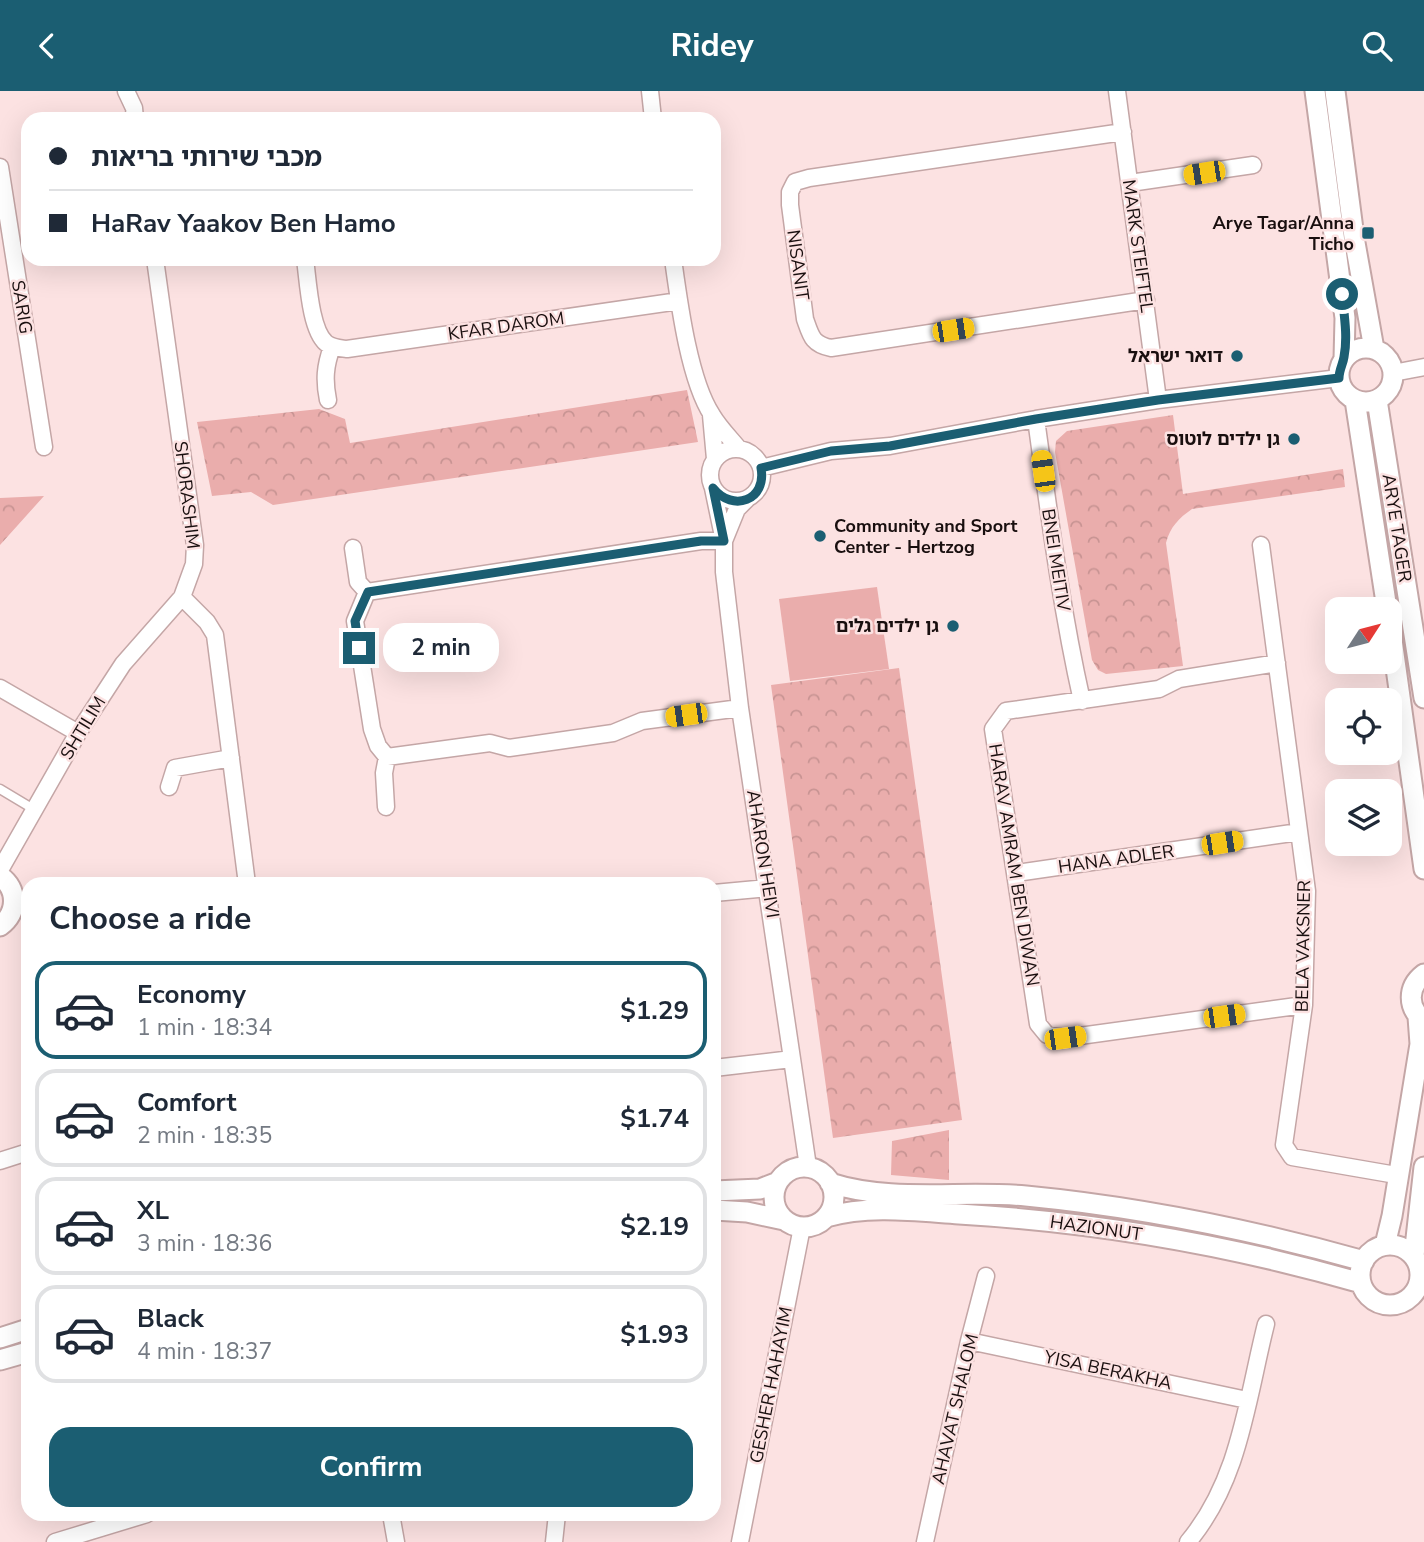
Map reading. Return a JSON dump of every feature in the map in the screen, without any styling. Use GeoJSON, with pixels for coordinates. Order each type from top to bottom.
{"type":"FeatureCollection","features":[{"type":"Feature","properties":{"kind":"street"},"geometry":{"type":"LineString","coordinates":[[126,91],[134,112]]}},
{"type":"Feature","properties":{"kind":"street"},"geometry":{"type":"LineString","coordinates":[[650,91],[652,112]]}},
{"type":"Feature","properties":{"kind":"street","name":"MARK STEIFTEL"},"geometry":{"type":"LineString","coordinates":[[1117,91],[1158,400]]}},
{"type":"Feature","properties":{"kind":"street"},"geometry":{"type":"LineString","coordinates":[[1315,91],[1345,318],[1344,359],[1339,378],[1344,391],[1355,400],[1377,400],[1389,389],[1393,373],[1387,358],[1374,349],[1357,349],[1344,359]]}},
{"type":"Feature","properties":{"kind":"street"},"geometry":{"type":"LineString","coordinates":[[1335,91],[1354,237],[1374,349]]}},
{"type":"Feature","properties":{"kind":"street","name":"NISANIT"},"geometry":{"type":"LineString","coordinates":[[1123,132],[809,177],[795,183],[790,192],[790,205],[803,307],[811,336],[819,346],[831,348],[1146,300]]}},
{"type":"Feature","properties":{"kind":"street"},"geometry":{"type":"LineString","coordinates":[[1130,183],[1253,165]]}},
{"type":"Feature","properties":{"kind":"street","name":"SARIG"},"geometry":{"type":"LineString","coordinates":[[0,167],[44,447]]}},
{"type":"Feature","properties":{"kind":"street","name":"SHORASHIM"},"geometry":{"type":"LineString","coordinates":[[156,266],[195,545],[194,564],[182,597]]}},
{"type":"Feature","properties":{"kind":"street"},"geometry":{"type":"LineString","coordinates":[[306,266],[316,331],[324,342],[332,347],[324,379],[328,400]]}},
{"type":"Feature","properties":{"kind":"street"},"geometry":{"type":"LineString","coordinates":[[674,266],[692,363],[711,415],[715,459],[710,473],[713,488],[721,498],[747,499],[758,489],[761,468],[753,455],[739,449],[711,415]]}},
{"type":"Feature","properties":{"kind":"street","name":"KFAR DAROM"},"geometry":{"type":"LineString","coordinates":[[332,347],[347,349],[679,301]]}},
{"type":"Feature","properties":{"kind":"street"},"geometry":{"type":"LineString","coordinates":[[1393,373],[1424,367]]}},
{"type":"Feature","properties":{"kind":"street"},"geometry":{"type":"LineString","coordinates":[[761,468],[831,451],[890,446],[1158,400],[1339,378]]}},
{"type":"Feature","properties":{"kind":"street","name":"ARYE TAGER"},"geometry":{"type":"LineString","coordinates":[[1355,400],[1385,597]]}},
{"type":"Feature","properties":{"kind":"street","name":"ARYE TAGER"},"geometry":{"type":"LineString","coordinates":[[1377,400],[1424,698]]}},
{"type":"Feature","properties":{"kind":"street","name":"BNEI MEITIV"},"geometry":{"type":"LineString","coordinates":[[1036,419],[1052,538],[1082,701]]}},
{"type":"Feature","properties":{"kind":"street"},"geometry":{"type":"LineString","coordinates":[[715,459],[726,451],[739,449]]}},
{"type":"Feature","properties":{"kind":"street","name":"AHARON HEIVI"},"geometry":{"type":"LineString","coordinates":[[713,488],[724,541],[724,572],[740,708],[806,1167]]}},
{"type":"Feature","properties":{"kind":"street","name":"AHARON HEIVI"},"geometry":{"type":"LineString","coordinates":[[724,541],[737,509],[747,499]]}},
{"type":"Feature","properties":{"kind":"street"},"geometry":{"type":"LineString","coordinates":[[368,592],[688,543],[724,541]]}},
{"type":"Feature","properties":{"kind":"street","name":"BELA VAKSNER"},"geometry":{"type":"LineString","coordinates":[[1261,545],[1307,891],[1304,1005],[1284,1145],[1292,1157],[1396,1175]]}},
{"type":"Feature","properties":{"kind":"street"},"geometry":{"type":"LineString","coordinates":[[353,548],[358,582],[368,592]]}},
{"type":"Feature","properties":{"kind":"street"},"geometry":{"type":"LineString","coordinates":[[368,592],[355,621],[372,729],[378,746],[387,757],[384,773],[386,807]]}},
{"type":"Feature","properties":{"kind":"street"},"geometry":{"type":"LineString","coordinates":[[182,597],[207,622],[215,635],[246,877]]}},
{"type":"Feature","properties":{"kind":"street","name":"SHTILIM"},"geometry":{"type":"LineString","coordinates":[[0,870],[78,733],[123,664],[182,597]]}},
{"type":"Feature","properties":{"kind":"street","name":"HARAV AMRAM BEN DIWAN"},"geometry":{"type":"LineString","coordinates":[[1277,663],[1179,679],[1159,689],[1006,711],[993,729],[1038,1024],[1047,1035],[1065,1038],[1304,1005]]}},
{"type":"Feature","properties":{"kind":"street"},"geometry":{"type":"LineString","coordinates":[[1397,674],[1424,869]]}},
{"type":"Feature","properties":{"kind":"street"},"geometry":{"type":"LineString","coordinates":[[0,688],[78,733]]}},
{"type":"Feature","properties":{"kind":"street"},"geometry":{"type":"LineString","coordinates":[[387,757],[491,743],[509,748],[548,743],[613,733],[642,721],[740,708]]}},
{"type":"Feature","properties":{"kind":"street"},"geometry":{"type":"LineString","coordinates":[[169,787],[175,768],[231,758]]}},
{"type":"Feature","properties":{"kind":"street","name":"HANA ADLER"},"geometry":{"type":"LineString","coordinates":[[1016,873],[1299,832]]}},
{"type":"Feature","properties":{"kind":"street"},"geometry":{"type":"LineString","coordinates":[[0,876],[11,888],[14,897],[5,921]]}},
{"type":"Feature","properties":{"kind":"street"},"geometry":{"type":"LineString","coordinates":[[721,892],[768,888]]}},
{"type":"Feature","properties":{"kind":"street"},"geometry":{"type":"LineString","coordinates":[[1385,1245],[1420,1044],[1421,1019],[1413,1010],[1410,994],[1424,970]]}},
{"type":"Feature","properties":{"kind":"street"},"geometry":{"type":"LineString","coordinates":[[721,1067],[792,1059]]}},
{"type":"Feature","properties":{"kind":"street"},"geometry":{"type":"LineString","coordinates":[[0,1161],[21,1154]]}},
{"type":"Feature","properties":{"kind":"street"},"geometry":{"type":"LineString","coordinates":[[721,1210],[747,1212],[793,1224],[819,1223],[826,1217],[833,1201],[830,1183],[818,1171],[806,1167],[794,1169],[783,1175],[774,1190],[774,1204],[793,1224]]}},
{"type":"Feature","properties":{"kind":"street"},"geometry":{"type":"LineString","coordinates":[[1414,1256],[1424,1167]]}},
{"type":"Feature","properties":{"kind":"street"},"geometry":{"type":"LineString","coordinates":[[721,1191],[760,1189],[778,1182]]}},
{"type":"Feature","properties":{"kind":"street","name":"HAZIONUT"},"geometry":{"type":"LineString","coordinates":[[830,1183],[861,1191],[1023,1196],[1117,1207],[1211,1224],[1364,1261]]}},
{"type":"Feature","properties":{"kind":"street","name":"HAZIONUT"},"geometry":{"type":"LineString","coordinates":[[826,1217],[865,1210],[897,1210],[1021,1218],[1087,1226],[1207,1246],[1300,1266],[1361,1283]]}},
{"type":"Feature","properties":{"kind":"street","name":"GESHER HAHAYIM"},"geometry":{"type":"LineString","coordinates":[[740,1542],[793,1224]]}},
{"type":"Feature","properties":{"kind":"street"},"geometry":{"type":"LineString","coordinates":[[1385,1245],[1401,1247],[1414,1256],[1422,1277],[1416,1291],[1418,1299],[1393,1305],[1373,1300],[1361,1283],[1364,1261],[1377,1248],[1385,1245]]}},
{"type":"Feature","properties":{"kind":"street","name":"AHAVAT SHALOM"},"geometry":{"type":"LineString","coordinates":[[925,1542],[986,1276]]}},
{"type":"Feature","properties":{"kind":"street"},"geometry":{"type":"LineString","coordinates":[[1188,1542],[1223,1489],[1239,1446],[1247,1400],[1266,1324]]}},
{"type":"Feature","properties":{"kind":"street"},"geometry":{"type":"LineString","coordinates":[[0,1338],[21,1331]]}},
{"type":"Feature","properties":{"kind":"street","name":"YISA BERAKHA"},"geometry":{"type":"LineString","coordinates":[[969,1341],[1247,1400]]}},
{"type":"Feature","properties":{"kind":"street"},"geometry":{"type":"LineString","coordinates":[[0,1360],[21,1354]]}},
{"type":"Feature","properties":{"kind":"street"},"geometry":{"type":"LineString","coordinates":[[55,1542],[124,1521]]}},
{"type":"Feature","properties":{"kind":"street"},"geometry":{"type":"LineString","coordinates":[[392,1521],[396,1542]]}},
{"type":"Feature","properties":{"kind":"street"},"geometry":{"type":"LineString","coordinates":[[554,1542],[556,1521]]}},
{"type":"Feature","properties":{"kind":"lane"},"geometry":{"type":"LineString","coordinates":[[0,789],[35,810]]}},
{"type":"Feature","properties":{"kind":"green space"},"geometry":{"type":"Polygon","coordinates":[[[687,390],[698,442],[273,505],[251,492],[212,496],[197,422],[319,409],[345,419],[350,443],[687,390]]]}},
{"type":"Feature","properties":{"kind":"green space"},"geometry":{"type":"Polygon","coordinates":[[[1173,415],[1183,494],[1343,469],[1345,487],[1192,509],[1187,512],[1179,519],[1166,543],[1183,666],[1106,674],[1098,670],[1092,660],[1055,452],[1056,441],[1067,431],[1173,415]]]}},
{"type":"Feature","properties":{"kind":"green space"},"geometry":{"type":"Polygon","coordinates":[[[44,496],[0,545],[0,498],[44,496]]]}},
{"type":"Feature","properties":{"kind":"green space"},"geometry":{"type":"Polygon","coordinates":[[[877,587],[889,669],[790,681],[779,599],[877,587]]]}},
{"type":"Feature","properties":{"kind":"green space"},"geometry":{"type":"Polygon","coordinates":[[[899,668],[962,1120],[833,1138],[771,685],[899,668]]]}},
{"type":"Feature","properties":{"kind":"green space"},"geometry":{"type":"Polygon","coordinates":[[[949,1130],[949,1180],[891,1175],[892,1141],[949,1130]]]}},
{"type":"Feature","properties":{"kind":"place","name":"Arye Tagar/Anna Ticho"},"geometry":{"type":"Point","coordinates":[1368,233]}},
{"type":"Feature","properties":{"kind":"place","name":"דואר ישראל"},"geometry":{"type":"Point","coordinates":[1237,356]}},
{"type":"Feature","properties":{"kind":"place","name":"גן ילדים לוטוס"},"geometry":{"type":"Point","coordinates":[1294,439]}},
{"type":"Feature","properties":{"kind":"place","name":"Community and Sport Center - Hertzog"},"geometry":{"type":"Point","coordinates":[820,536]}},
{"type":"Feature","properties":{"kind":"place","name":"גן ילדים גלים"},"geometry":{"type":"Point","coordinates":[953,626]}},
{"type":"Feature","properties":{"kind":"route"},"geometry":{"type":"LineString","coordinates":[[359,648],[355,621],[368,592],[701,541],[724,541],[713,488],[721,498],[735,501],[747,499],[758,489],[761,468],[831,451],[890,446],[1158,400],[1339,378],[1344,359],[1345,318],[1342,294]]}}]}
